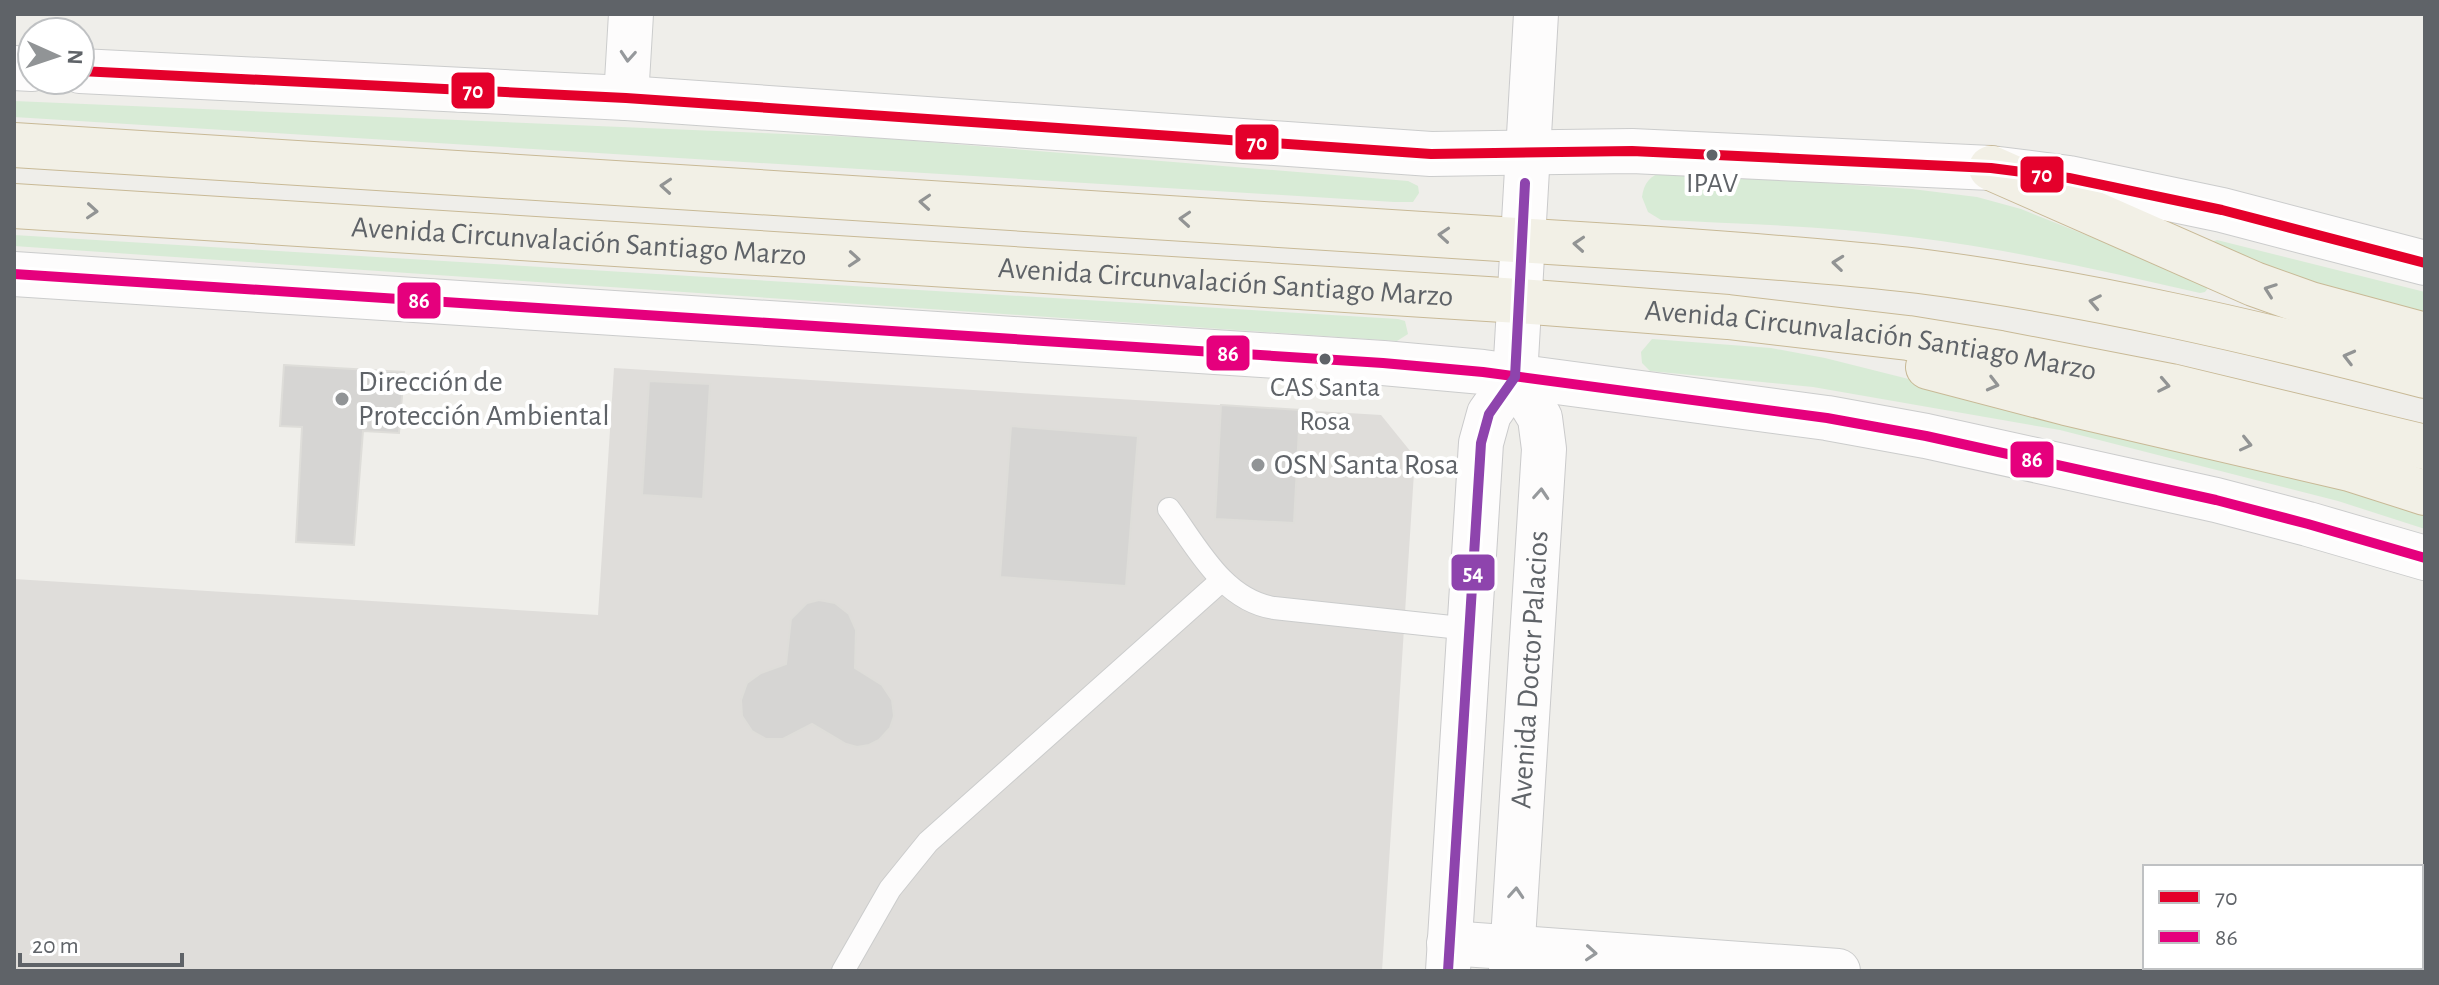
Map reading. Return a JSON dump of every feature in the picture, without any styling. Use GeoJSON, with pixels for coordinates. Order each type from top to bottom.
{"type":"FeatureCollection","features":[{"type":"Feature","properties":{"kind":"highway","name":"Avenida Circunvalación Santiago Marzo"},"geometry":{"type":"LineString","coordinates":[[14,145],[1742,254],[1921,272],[2188,320],[2425,376]]}},
{"type":"Feature","properties":{"kind":"highway"},"geometry":{"type":"LineString","coordinates":[[1991,168],[2254,284],[2310,304],[2425,335]]}},
{"type":"Feature","properties":{"kind":"highway","name":"Avenida Circunvalación Santiago Marzo"},"geometry":{"type":"LineString","coordinates":[[14,206],[1519,301],[1728,317],[1848,330],[2000,353],[2251,404],[2425,447]]}},
{"type":"Feature","properties":{"kind":"highway"},"geometry":{"type":"LineString","coordinates":[[1728,317],[2066,403],[2350,469],[2425,493]]}},
{"type":"Feature","properties":{"kind":"street"},"geometry":{"type":"LineString","coordinates":[[626,98],[631,14]]}},
{"type":"Feature","properties":{"kind":"street"},"geometry":{"type":"LineString","coordinates":[[1515,377],[1536,14]]}},
{"type":"Feature","properties":{"kind":"street"},"geometry":{"type":"LineString","coordinates":[[96,72],[626,98],[1431,154],[1692,152],[1991,168],[2069,178],[2209,207],[2425,263]]}},
{"type":"Feature","properties":{"kind":"street"},"geometry":{"type":"LineString","coordinates":[[14,274],[1383,363],[1515,377],[1827,418],[1954,441],[2231,504],[2425,558]]}},
{"type":"Feature","properties":{"kind":"street","name":"Avenida Doctor Palacios"},"geometry":{"type":"LineString","coordinates":[[1449,957],[1482,433],[1489,414],[1515,377],[1540,418],[1544,449],[1512,959]]}},
{"type":"Feature","properties":{"kind":"street"},"geometry":{"type":"LineString","coordinates":[[1449,957],[1838,971]]}},
{"type":"Feature","properties":{"kind":"lane"},"geometry":{"type":"LineString","coordinates":[[1169,509],[1222,580],[1239,596],[1260,606],[1470,629]]}},
{"type":"Feature","properties":{"kind":"lane"},"geometry":{"type":"LineString","coordinates":[[843,971],[890,889],[928,842],[1222,580]]}},
{"type":"Feature","properties":{"kind":"shaded area"},"geometry":{"type":"Polygon","coordinates":[[[614,368],[1381,415],[1415,457],[1382,971],[14,971],[14,579],[598,615],[614,368]]]}},
{"type":"Feature","properties":{"kind":"green space"},"geometry":{"type":"Polygon","coordinates":[[[14,101],[879,138],[1408,181],[1418,186],[1419,193],[1413,202],[1394,202],[14,117],[14,101]]]}},
{"type":"Feature","properties":{"kind":"green space"},"geometry":{"type":"Polygon","coordinates":[[[1664,172],[1912,189],[1977,197],[2021,209],[2204,282],[2208,288],[2200,293],[2020,254],[1880,233],[1661,220],[1648,212],[1642,197],[1648,180],[1664,172]]]}},
{"type":"Feature","properties":{"kind":"green space"},"geometry":{"type":"Polygon","coordinates":[[[14,235],[1398,319],[1405,321],[1408,334],[1397,341],[14,246],[14,235]]]}},
{"type":"Feature","properties":{"kind":"green space"},"geometry":{"type":"Polygon","coordinates":[[[2217,240],[2425,292],[2425,321],[2345,300],[2211,242],[2217,240]]]}},
{"type":"Feature","properties":{"kind":"green space"},"geometry":{"type":"Polygon","coordinates":[[[1652,339],[1771,348],[1825,358],[2394,501],[2425,516],[2425,529],[2338,501],[2060,430],[1813,387],[1650,371],[1642,363],[1641,352],[1652,339]]]}},
{"type":"Feature","properties":{"kind":"building"},"geometry":{"type":"Polygon","coordinates":[[[284,365],[404,372],[399,433],[363,431],[354,545],[296,542],[302,427],[280,426],[284,365]]]}},
{"type":"Feature","properties":{"kind":"building"},"geometry":{"type":"Polygon","coordinates":[[[649,381],[710,384],[703,499],[642,495],[649,381]]]}},
{"type":"Feature","properties":{"kind":"building","name":"OSN Santa Rosa"},"geometry":{"type":"Polygon","coordinates":[[[1221,405],[1300,410],[1294,523],[1215,519],[1221,405]]]}},
{"type":"Feature","properties":{"kind":"building"},"geometry":{"type":"Polygon","coordinates":[[[1011,426],[1138,436],[1126,586],[1000,577],[1011,426]]]}},
{"type":"Feature","properties":{"kind":"building"},"geometry":{"type":"Polygon","coordinates":[[[819,600],[835,603],[849,614],[856,630],[855,668],[882,685],[892,700],[894,716],[890,728],[879,740],[869,745],[857,747],[846,744],[812,724],[783,739],[766,739],[752,731],[742,716],[741,700],[747,683],[761,673],[786,664],[791,619],[807,603],[819,600]]]}},
{"type":"Feature","properties":{"kind":"transit line","name":"70"},"geometry":{"type":"LineString","coordinates":[[96,72],[626,98],[1431,154],[1632,151],[1991,168],[2069,178],[2222,210],[2425,263]]}},
{"type":"Feature","properties":{"kind":"transit line","name":"54"},"geometry":{"type":"LineString","coordinates":[[1448,971],[1481,443],[1489,414],[1515,377],[1525,183]]}},
{"type":"Feature","properties":{"kind":"transit line","name":"86"},"geometry":{"type":"LineString","coordinates":[[14,274],[1483,372],[1827,418],[1926,436],[2216,500],[2425,558]]}},
{"type":"Feature","properties":{"kind":"place","name":"IPAV"},"geometry":{"type":"Point","coordinates":[1712,155]}},
{"type":"Feature","properties":{"kind":"place","name":"CAS Santa Rosa"},"geometry":{"type":"Point","coordinates":[1325,359]}},
{"type":"Feature","properties":{"kind":"place","name":"Dirección de Protección Ambiental"},"geometry":{"type":"Point","coordinates":[342,399]}},
{"type":"Feature","properties":{"kind":"place","name":"OSN Santa Rosa"},"geometry":{"type":"Point","coordinates":[1258,465]}}]}
